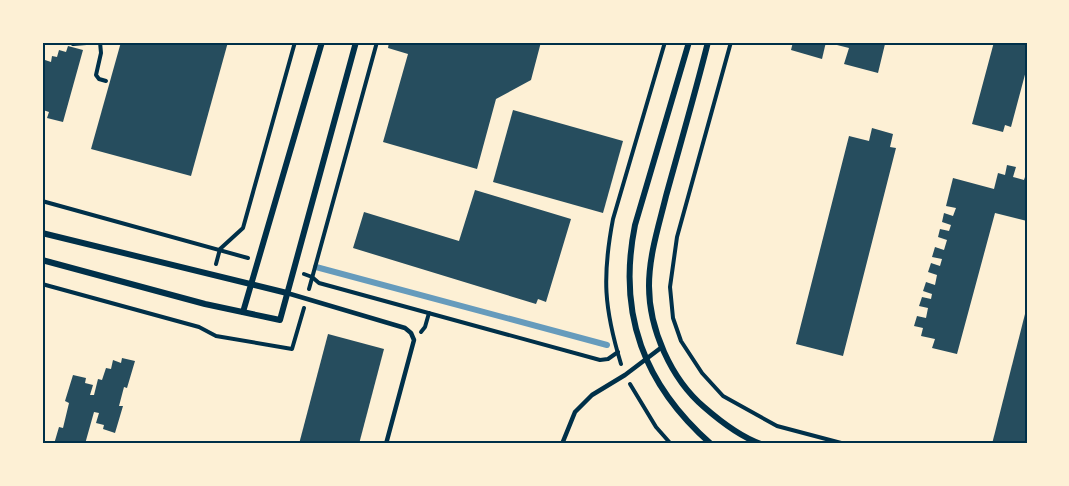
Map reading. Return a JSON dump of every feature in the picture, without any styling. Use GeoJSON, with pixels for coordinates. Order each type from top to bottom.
{"type":"FeatureCollection","features":[{"type":"Feature","properties":{"kind":"street"},"geometry":{"type":"LineString","coordinates":[[243,312],[322,42]]}},
{"type":"Feature","properties":{"kind":"street"},"geometry":{"type":"LineString","coordinates":[[42,260],[205,304],[280,320],[356,42]]}},
{"type":"Feature","properties":{"kind":"street"},"geometry":{"type":"LineString","coordinates":[[690,42],[635,225],[629,255],[629,284],[636,328],[646,361],[671,404],[711,444]]}},
{"type":"Feature","properties":{"kind":"street"},"geometry":{"type":"LineString","coordinates":[[708,42],[650,264],[649,288],[653,320],[662,347],[678,379],[692,397],[718,419],[761,444]]}},
{"type":"Feature","properties":{"kind":"street"},"geometry":{"type":"LineString","coordinates":[[42,233],[286,293]]}},
{"type":"Feature","properties":{"kind":"lane"},"geometry":{"type":"LineString","coordinates":[[286,293],[405,328],[411,333],[414,340],[387,444]]}},
{"type":"Feature","properties":{"kind":"lane"},"geometry":{"type":"LineString","coordinates":[[562,444],[575,412],[592,395],[646,361],[662,347]]}},
{"type":"Feature","properties":{"kind":"path"},"geometry":{"type":"LineString","coordinates":[[73,45],[100,42],[96,75],[99,79],[106,81]]}},
{"type":"Feature","properties":{"kind":"path"},"geometry":{"type":"LineString","coordinates":[[213,276],[220,249],[243,228],[295,42]]}},
{"type":"Feature","properties":{"kind":"path"},"geometry":{"type":"LineString","coordinates":[[731,42],[677,237],[670,287],[673,318],[681,341],[702,373],[723,396],[777,426],[845,444]]}},
{"type":"Feature","properties":{"kind":"path"},"geometry":{"type":"LineString","coordinates":[[42,201],[258,261]]}},
{"type":"Feature","properties":{"kind":"path"},"geometry":{"type":"LineString","coordinates":[[293,271],[312,277],[319,283],[600,360],[608,359],[618,352]]}},
{"type":"Feature","properties":{"kind":"path"},"geometry":{"type":"LineString","coordinates":[[199,327],[205,304]]}},
{"type":"Feature","properties":{"kind":"path"},"geometry":{"type":"LineString","coordinates":[[625,375],[656,427],[671,444]]}},
{"type":"Feature","properties":{"kind":"building"},"geometry":{"type":"Polygon","coordinates":[[[121,42],[228,42],[191,176],[91,149],[121,42]]]}},
{"type":"Feature","properties":{"kind":"building"},"geometry":{"type":"Polygon","coordinates":[[[389,42],[541,42],[531,80],[496,99],[477,169],[383,142],[408,54],[388,48],[389,42]]]}},
{"type":"Feature","properties":{"kind":"building"},"geometry":{"type":"Polygon","coordinates":[[[793,42],[826,42],[822,59],[791,50],[793,42]]]}},
{"type":"Feature","properties":{"kind":"building"},"geometry":{"type":"Polygon","coordinates":[[[879,42],[885,44],[878,73],[844,64],[849,48],[829,43],[879,42]]]}},
{"type":"Feature","properties":{"kind":"building"},"geometry":{"type":"Polygon","coordinates":[[[994,42],[1027,42],[1027,67],[1011,127],[1005,125],[1003,132],[972,124],[994,42]]]}},
{"type":"Feature","properties":{"kind":"building"},"geometry":{"type":"Polygon","coordinates":[[[68,46],[83,50],[63,122],[47,118],[49,112],[43,110],[45,104],[42,103],[42,59],[51,62],[52,56],[57,57],[59,50],[66,52],[68,46]]]}},
{"type":"Feature","properties":{"kind":"building"},"geometry":{"type":"Polygon","coordinates":[[[513,110],[623,141],[603,213],[493,182],[513,110]]]}},
{"type":"Feature","properties":{"kind":"building"},"geometry":{"type":"Polygon","coordinates":[[[872,128],[893,134],[890,147],[896,148],[843,356],[796,344],[849,136],[869,141],[872,128]]]}},
{"type":"Feature","properties":{"kind":"building"},"geometry":{"type":"Polygon","coordinates":[[[1007,165],[1016,167],[1013,177],[1024,180],[1027,171],[1027,221],[995,213],[957,354],[932,348],[935,339],[921,336],[923,328],[914,326],[917,316],[926,318],[928,308],[919,306],[922,297],[931,299],[932,294],[923,291],[926,282],[935,285],[937,275],[928,272],[931,263],[940,266],[942,259],[932,257],[935,247],[944,250],[947,240],[938,237],[940,229],[949,231],[951,225],[942,222],[944,213],[953,216],[956,208],[946,206],[953,178],[994,189],[998,173],[1005,175],[1007,165]]]}},
{"type":"Feature","properties":{"kind":"building"},"geometry":{"type":"Polygon","coordinates":[[[475,190],[571,219],[546,302],[538,299],[536,304],[353,248],[364,212],[459,241],[475,190]]]}},
{"type":"Feature","properties":{"kind":"building"},"geometry":{"type":"Polygon","coordinates":[[[1026,310],[1027,444],[992,444],[1010,373],[1026,310]]]}},
{"type":"Feature","properties":{"kind":"building"},"geometry":{"type":"Polygon","coordinates":[[[328,334],[384,349],[359,444],[299,444],[328,334]]]}},
{"type":"Feature","properties":{"kind":"building"},"geometry":{"type":"Polygon","coordinates":[[[122,358],[135,361],[127,388],[124,387],[119,406],[123,406],[115,433],[103,429],[104,425],[96,423],[99,413],[94,412],[85,444],[54,444],[59,427],[63,428],[69,403],[65,401],[73,375],[86,378],[85,383],[93,385],[90,395],[94,395],[98,379],[102,380],[106,368],[111,369],[113,360],[121,363],[122,358]]]}},
{"type":"Feature","properties":{"kind":"waterway"},"geometry":{"type":"LineString","coordinates":[[316,267],[607,345]]}}]}
